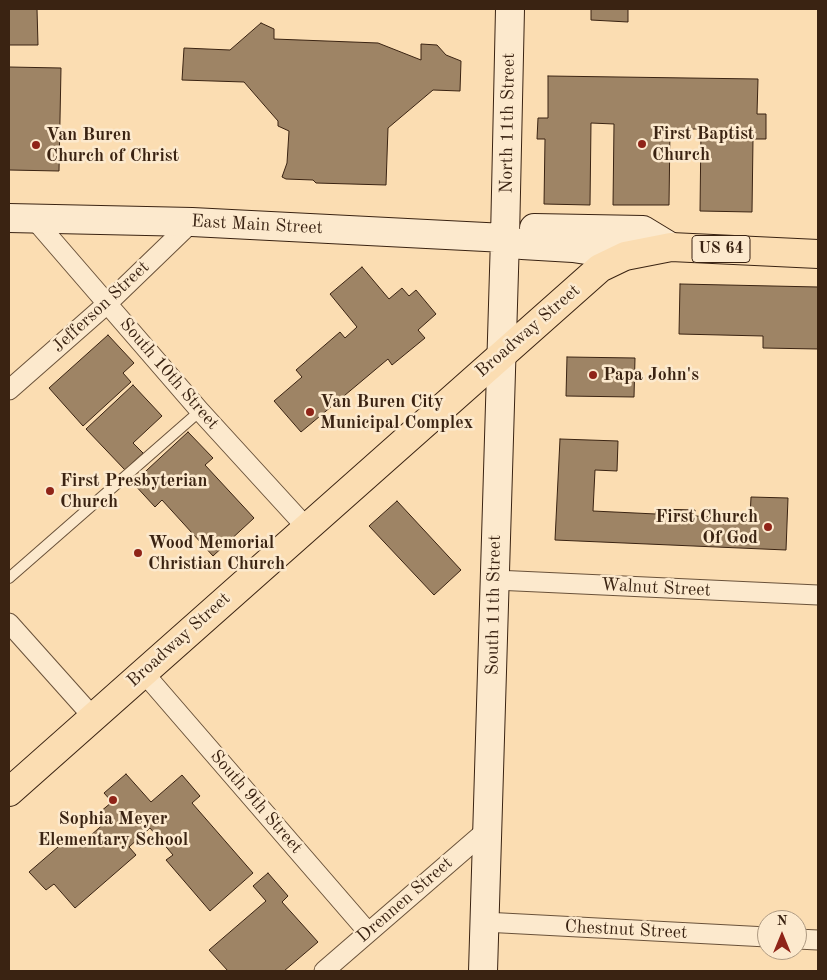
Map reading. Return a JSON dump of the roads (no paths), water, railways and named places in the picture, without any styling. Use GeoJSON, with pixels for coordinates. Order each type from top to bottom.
{"type":"FeatureCollection","features":[{"type":"Feature","properties":{"kind":"main road","name":"East Main Street"},"geometry":{"type":"LineString","coordinates":[[625,256],[671,247],[818,254]]}},
{"type":"Feature","properties":{"kind":"main road","name":"Broadway Street"},"geometry":{"type":"LineString","coordinates":[[9,792],[500,355],[600,268],[625,256]]}},
{"type":"Feature","properties":{"kind":"street","name":"North 11th Street"},"geometry":{"type":"LineString","coordinates":[[505,238],[510,9]]}},
{"type":"Feature","properties":{"kind":"street","name":"East Main Street"},"geometry":{"type":"LineString","coordinates":[[21,218],[192,222],[505,238],[522,245],[573,248],[625,256]]}},
{"type":"Feature","properties":{"kind":"street","name":"South 10th Street"},"geometry":{"type":"LineString","coordinates":[[21,218],[108,303],[200,411],[306,527]]}},
{"type":"Feature","properties":{"kind":"street","name":"Jefferson Street"},"geometry":{"type":"LineString","coordinates":[[9,390],[108,303],[192,222]]}},
{"type":"Feature","properties":{"kind":"street","name":"East Main Street"},"geometry":{"type":"LineString","coordinates":[[505,238],[523,228],[644,230],[671,247]]}},
{"type":"Feature","properties":{"kind":"street","name":"South 11th Street"},"geometry":{"type":"LineString","coordinates":[[483,971],[505,238]]}},
{"type":"Feature","properties":{"kind":"street","name":"Walnut Street"},"geometry":{"type":"LineString","coordinates":[[495,580],[818,596]]}},
{"type":"Feature","properties":{"kind":"street"},"geometry":{"type":"LineString","coordinates":[[9,623],[93,717]]}},
{"type":"Feature","properties":{"kind":"street","name":"South 9th Street"},"geometry":{"type":"LineString","coordinates":[[143,672],[368,932]]}},
{"type":"Feature","properties":{"kind":"street","name":"Drennen Street"},"geometry":{"type":"LineString","coordinates":[[324,971],[487,830]]}},
{"type":"Feature","properties":{"kind":"street","name":"Chestnut Street"},"geometry":{"type":"LineString","coordinates":[[484,922],[757,936]]}},
{"type":"Feature","properties":{"kind":"lane"},"geometry":{"type":"LineString","coordinates":[[9,578],[200,411]]}},
{"type":"Feature","properties":{"kind":"place","name":"First Baptist Church"},"geometry":{"type":"Point","coordinates":[642,144]}},
{"type":"Feature","properties":{"kind":"place","name":"Van Buren Church of Christ"},"geometry":{"type":"Point","coordinates":[36,145]}},
{"type":"Feature","properties":{"kind":"place","name":"Papa John's"},"geometry":{"type":"Point","coordinates":[593,375]}},
{"type":"Feature","properties":{"kind":"place","name":"Van Buren City Municipal Complex"},"geometry":{"type":"Point","coordinates":[310,412]}},
{"type":"Feature","properties":{"kind":"place","name":"First Presbyterian Church"},"geometry":{"type":"Point","coordinates":[50,491]}},
{"type":"Feature","properties":{"kind":"place","name":"First Church Of God"},"geometry":{"type":"Point","coordinates":[768,527]}},
{"type":"Feature","properties":{"kind":"place","name":"Wood Memorial Christian Church"},"geometry":{"type":"Point","coordinates":[138,553]}},
{"type":"Feature","properties":{"kind":"place","name":"Sophia Meyer Elementary School"},"geometry":{"type":"Point","coordinates":[113,800]}}]}
